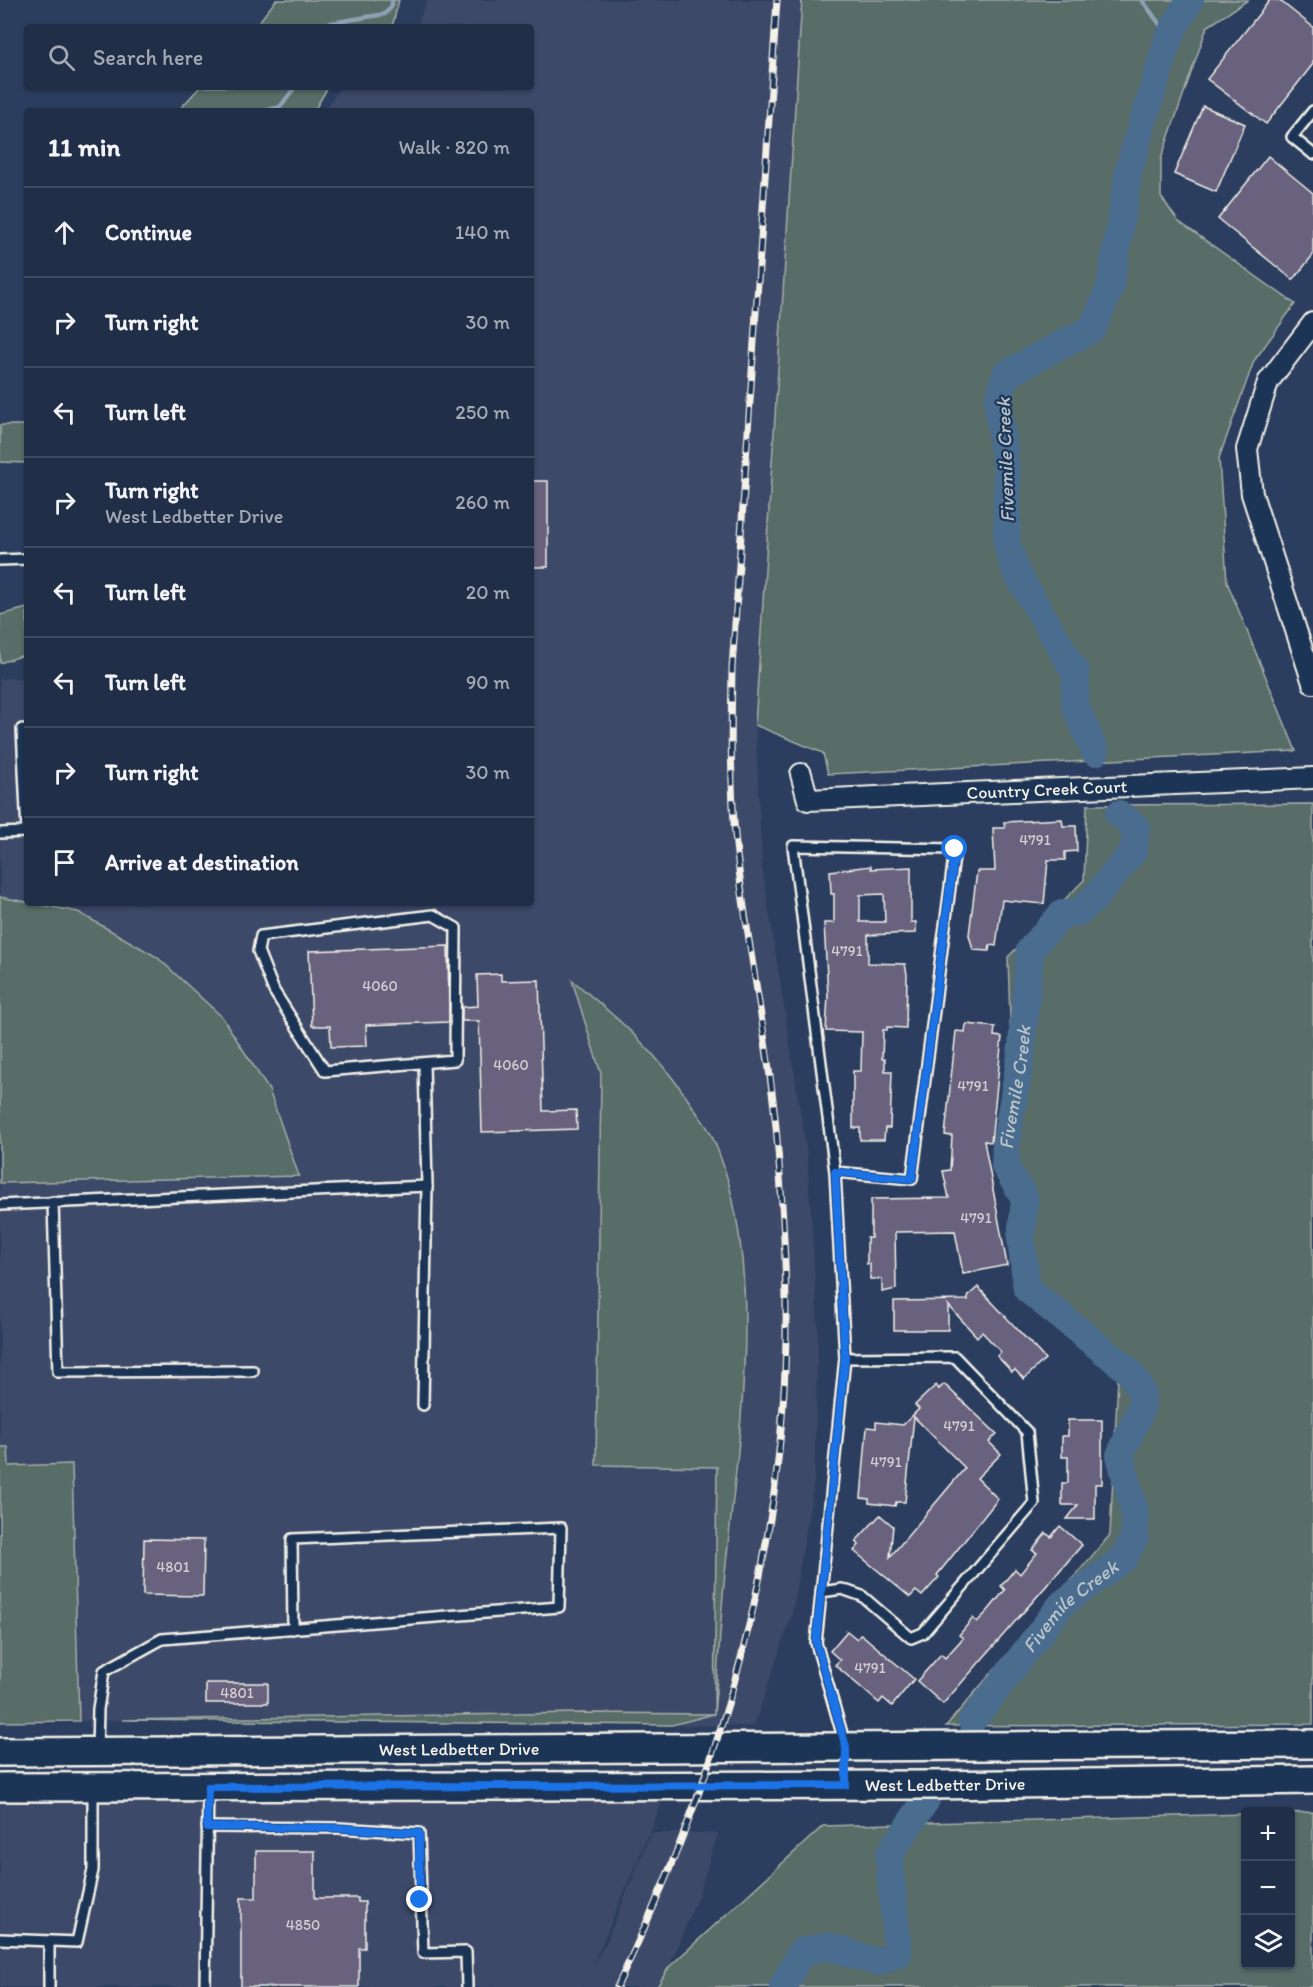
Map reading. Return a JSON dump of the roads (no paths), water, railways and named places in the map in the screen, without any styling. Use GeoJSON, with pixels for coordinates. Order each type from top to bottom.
{"type":"FeatureCollection","features":[{"type":"Feature","properties":{"kind":"main road","name":"West Ledbetter Drive"},"geometry":{"type":"LineString","coordinates":[[0,1752],[1313,1744]]}},
{"type":"Feature","properties":{"kind":"main road"},"geometry":{"type":"LineString","coordinates":[[846,1747],[846,1785]]}},
{"type":"Feature","properties":{"kind":"main road"},"geometry":{"type":"LineString","coordinates":[[93,1787],[97,1752]]}},
{"type":"Feature","properties":{"kind":"main road","name":"West Ledbetter Drive"},"geometry":{"type":"LineString","coordinates":[[0,1787],[846,1785],[1313,1780]]}},
{"type":"Feature","properties":{"kind":"street"},"geometry":{"type":"LineString","coordinates":[[1311,669],[1252,494],[1247,449],[1268,381],[1313,323]]}},
{"type":"Feature","properties":{"kind":"street","name":"Country Creek Court"},"geometry":{"type":"LineString","coordinates":[[801,774],[808,800],[1313,778]]}},
{"type":"Feature","properties":{"kind":"lane"},"geometry":{"type":"LineString","coordinates":[[1313,111],[1292,137],[1313,154]]}},
{"type":"Feature","properties":{"kind":"lane"},"geometry":{"type":"LineString","coordinates":[[0,560],[24,559]]}},
{"type":"Feature","properties":{"kind":"lane"},"geometry":{"type":"LineString","coordinates":[[22,729],[24,770]]}},
{"type":"Feature","properties":{"kind":"lane"},"geometry":{"type":"LineString","coordinates":[[0,833],[24,832]]}},
{"type":"Feature","properties":{"kind":"lane"},"geometry":{"type":"LineString","coordinates":[[835,1172],[912,1179],[955,849],[793,846],[835,1172],[845,1358],[816,1642],[846,1747]]}},
{"type":"Feature","properties":{"kind":"lane"},"geometry":{"type":"LineString","coordinates":[[433,915],[456,928],[455,1060],[424,1063],[324,1071],[274,991],[258,951],[261,936],[433,915]]}},
{"type":"Feature","properties":{"kind":"lane"},"geometry":{"type":"LineString","coordinates":[[423,1405],[427,1186],[424,1063]]}},
{"type":"Feature","properties":{"kind":"lane"},"geometry":{"type":"LineString","coordinates":[[0,1204],[427,1186]]}},
{"type":"Feature","properties":{"kind":"lane"},"geometry":{"type":"LineString","coordinates":[[53,1202],[58,1372],[253,1371]]}},
{"type":"Feature","properties":{"kind":"lane"},"geometry":{"type":"LineString","coordinates":[[821,1592],[842,1589],[862,1596],[911,1638],[923,1633],[1034,1503],[1027,1432],[955,1357],[845,1358]]}},
{"type":"Feature","properties":{"kind":"lane"},"geometry":{"type":"LineString","coordinates":[[97,1752],[98,1709],[104,1671],[162,1639],[293,1629],[560,1607],[561,1528],[292,1539],[293,1629]]}},
{"type":"Feature","properties":{"kind":"lane"},"geometry":{"type":"LineString","coordinates":[[0,1939],[77,1942],[93,1870],[93,1787]]}},
{"type":"Feature","properties":{"kind":"lane"},"geometry":{"type":"LineString","coordinates":[[205,1987],[208,1787]]}},
{"type":"Feature","properties":{"kind":"lane"},"geometry":{"type":"LineString","coordinates":[[207,1827],[338,1828],[419,1833],[423,1953],[466,1952],[467,1987]]}},
{"type":"Feature","properties":{"kind":"lane"},"geometry":{"type":"LineString","coordinates":[[49,1941],[49,1987]]}},
{"type":"Feature","properties":{"kind":"waterway"},"geometry":{"type":"LineString","coordinates":[[329,24],[385,14],[392,6],[392,0]]}},
{"type":"Feature","properties":{"kind":"waterway"},"geometry":{"type":"LineString","coordinates":[[1142,0],[1169,37]]}},
{"type":"Feature","properties":{"kind":"waterway","name":"Fivemile Creek"},"geometry":{"type":"LineString","coordinates":[[1095,752],[1075,705],[1076,673],[1016,572],[1007,544],[1007,478],[998,402],[1006,374],[1093,328],[1110,287],[1130,165],[1169,37],[1190,0]]}},
{"type":"Feature","properties":{"kind":"waterway"},"geometry":{"type":"LineString","coordinates":[[276,108],[280,107],[293,90]]}},
{"type":"Feature","properties":{"kind":"waterway","name":"Fivemile Creek"},"geometry":{"type":"LineString","coordinates":[[972,1721],[1062,1604],[1124,1558],[1135,1537],[1135,1514],[1120,1455],[1142,1407],[1142,1392],[1130,1372],[1027,1289],[1021,1238],[1025,1199],[1005,1166],[1006,1142],[1021,1056],[1030,950],[1062,914],[1079,912],[1093,900],[1134,850],[1136,827],[1119,814]]}},
{"type":"Feature","properties":{"kind":"waterway","name":"Fivemile Creek"},"geometry":{"type":"LineString","coordinates":[[783,1987],[801,1952],[827,1946],[877,1962],[898,1954],[889,1855],[926,1800]]}},
{"type":"Feature","properties":{"kind":"railway"},"geometry":{"type":"LineString","coordinates":[[617,1987],[679,1847],[728,1704],[748,1631],[764,1557],[783,1405],[786,1301],[779,1161],[767,1057],[736,845],[731,735],[732,669],[777,0]]}}]}
